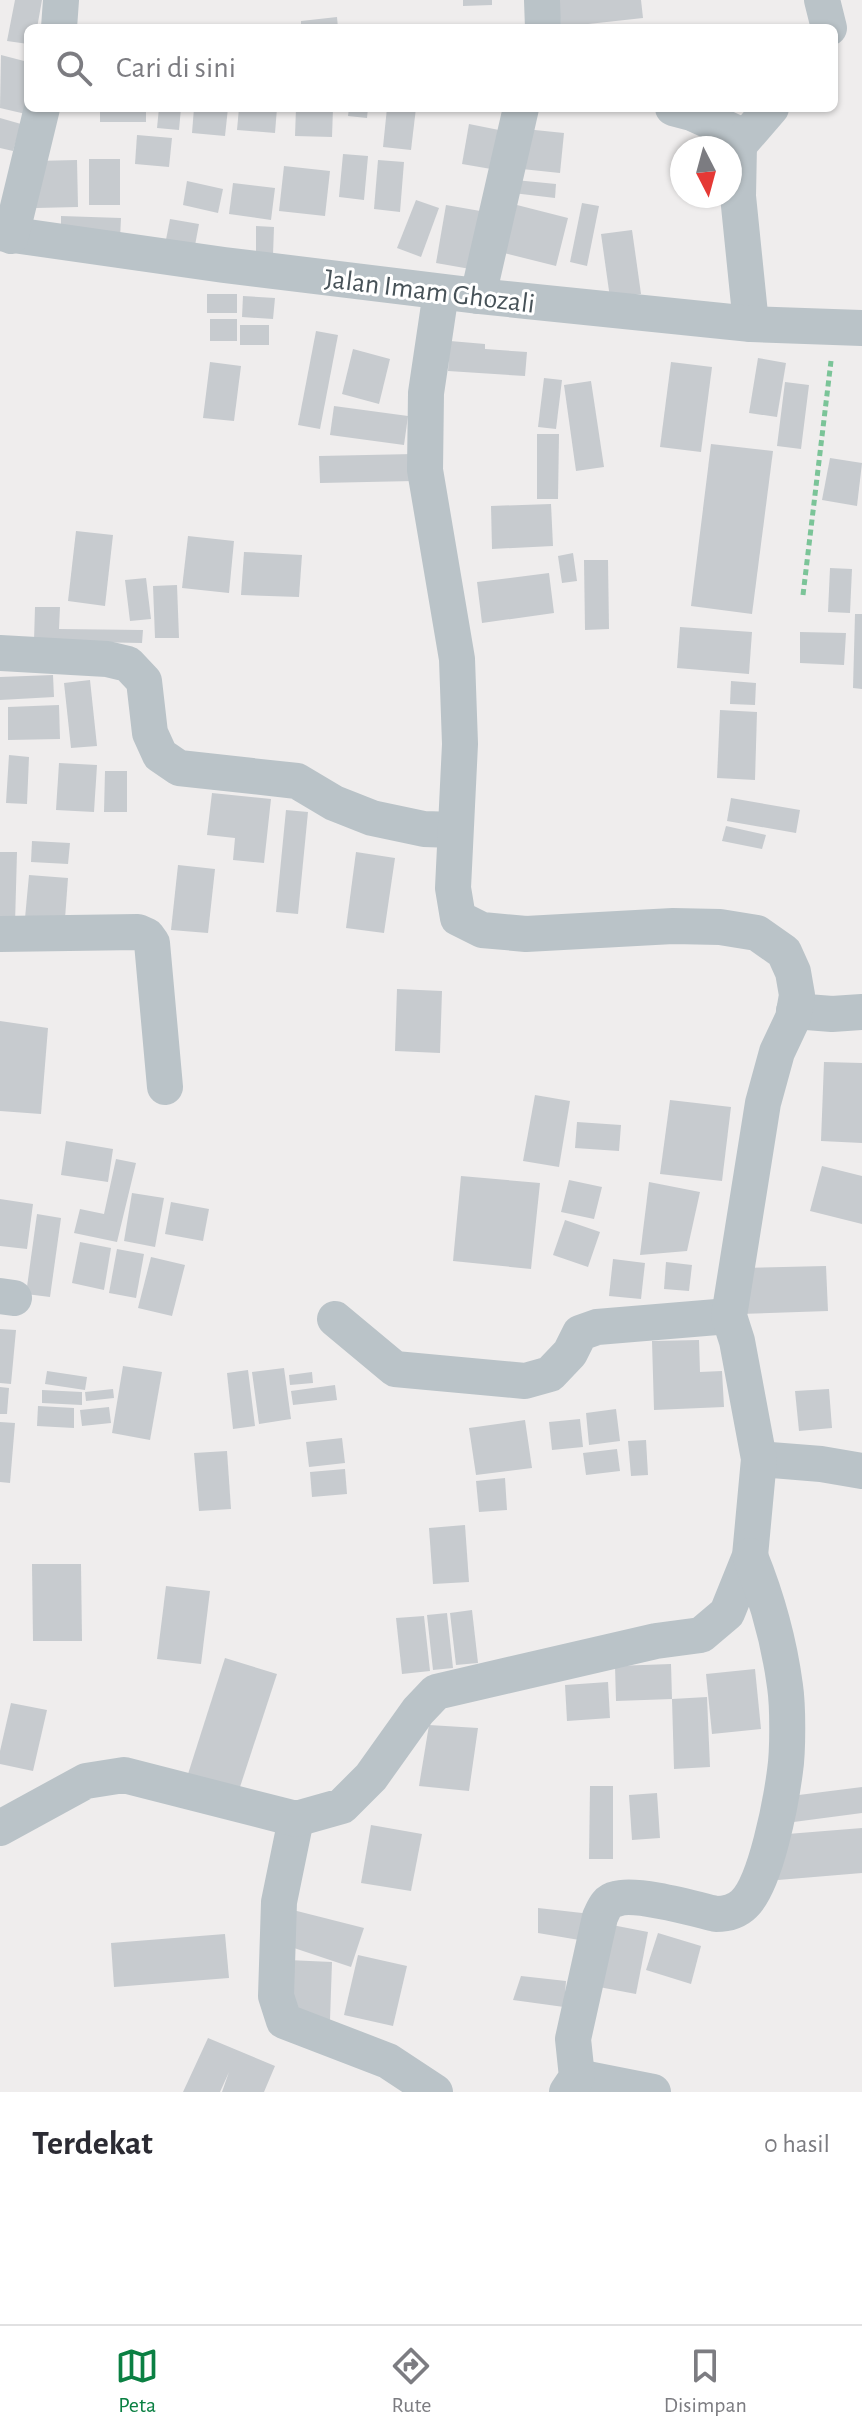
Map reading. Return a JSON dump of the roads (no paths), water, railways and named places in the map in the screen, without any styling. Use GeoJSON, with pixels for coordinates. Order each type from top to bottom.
{"type":"FeatureCollection","features":[{"type":"Feature","properties":{"kind":"street"},"geometry":{"type":"LineString","coordinates":[[59,24],[61,0]]}},
{"type":"Feature","properties":{"kind":"street"},"geometry":{"type":"LineString","coordinates":[[542,0],[543,24]]}},
{"type":"Feature","properties":{"kind":"street"},"geometry":{"type":"LineString","coordinates":[[822,0],[828,24]]}},
{"type":"Feature","properties":{"kind":"street"},"geometry":{"type":"LineString","coordinates":[[6,234],[41,112]]}},
{"type":"Feature","properties":{"kind":"street"},"geometry":{"type":"LineString","coordinates":[[478,296],[520,112]]}},
{"type":"Feature","properties":{"kind":"street"},"geometry":{"type":"LineString","coordinates":[[688,112],[734,132],[736,136]]}},
{"type":"Feature","properties":{"kind":"street"},"geometry":{"type":"LineString","coordinates":[[742,142],[768,112]]}},
{"type":"Feature","properties":{"kind":"street"},"geometry":{"type":"LineString","coordinates":[[739,208],[751,324]]}},
{"type":"Feature","properties":{"kind":"street","name":"Jalan Imam Ghozali"},"geometry":{"type":"LineString","coordinates":[[6,234],[441,292],[751,324],[849,328]]}},
{"type":"Feature","properties":{"kind":"street"},"geometry":{"type":"LineString","coordinates":[[0,1828],[86,1781],[124,1775],[296,1819],[342,1806],[371,1777],[418,1711],[436,1692],[656,1641],[701,1635],[727,1613],[750,1556],[759,1459],[737,1341],[729,1316],[763,1103],[777,1052],[793,1018],[797,995],[793,972],[784,952],[757,933],[720,927],[673,926],[526,934],[482,930],[458,918],[453,888],[460,744],[457,659],[425,470],[426,393],[441,292]]}},
{"type":"Feature","properties":{"kind":"street"},"geometry":{"type":"LineString","coordinates":[[0,653],[107,659],[128,664],[144,681],[150,733],[160,755],[179,768],[297,781],[334,803],[372,818],[424,829],[455,830]]}},
{"type":"Feature","properties":{"kind":"street"},"geometry":{"type":"LineString","coordinates":[[0,934],[138,932],[147,936],[152,943],[165,1087]]}},
{"type":"Feature","properties":{"kind":"street"},"geometry":{"type":"LineString","coordinates":[[794,1011],[832,1014],[862,1012]]}},
{"type":"Feature","properties":{"kind":"street"},"geometry":{"type":"LineString","coordinates":[[335,1319],[395,1369],[525,1381],[550,1374],[570,1353],[580,1333],[597,1327],[729,1316]]}},
{"type":"Feature","properties":{"kind":"street"},"geometry":{"type":"LineString","coordinates":[[759,1459],[862,1471]]}},
{"type":"Feature","properties":{"kind":"street"},"geometry":{"type":"LineString","coordinates":[[653,2092],[572,2085],[573,2039],[600,1917],[607,1904],[617,1898],[632,1898],[730,1914],[743,1906],[752,1895],[768,1853],[785,1770],[786,1689],[774,1627],[750,1556]]}},
{"type":"Feature","properties":{"kind":"street"},"geometry":{"type":"LineString","coordinates":[[296,1819],[279,1902],[276,1996],[284,2021],[388,2061],[435,2092]]}}]}
